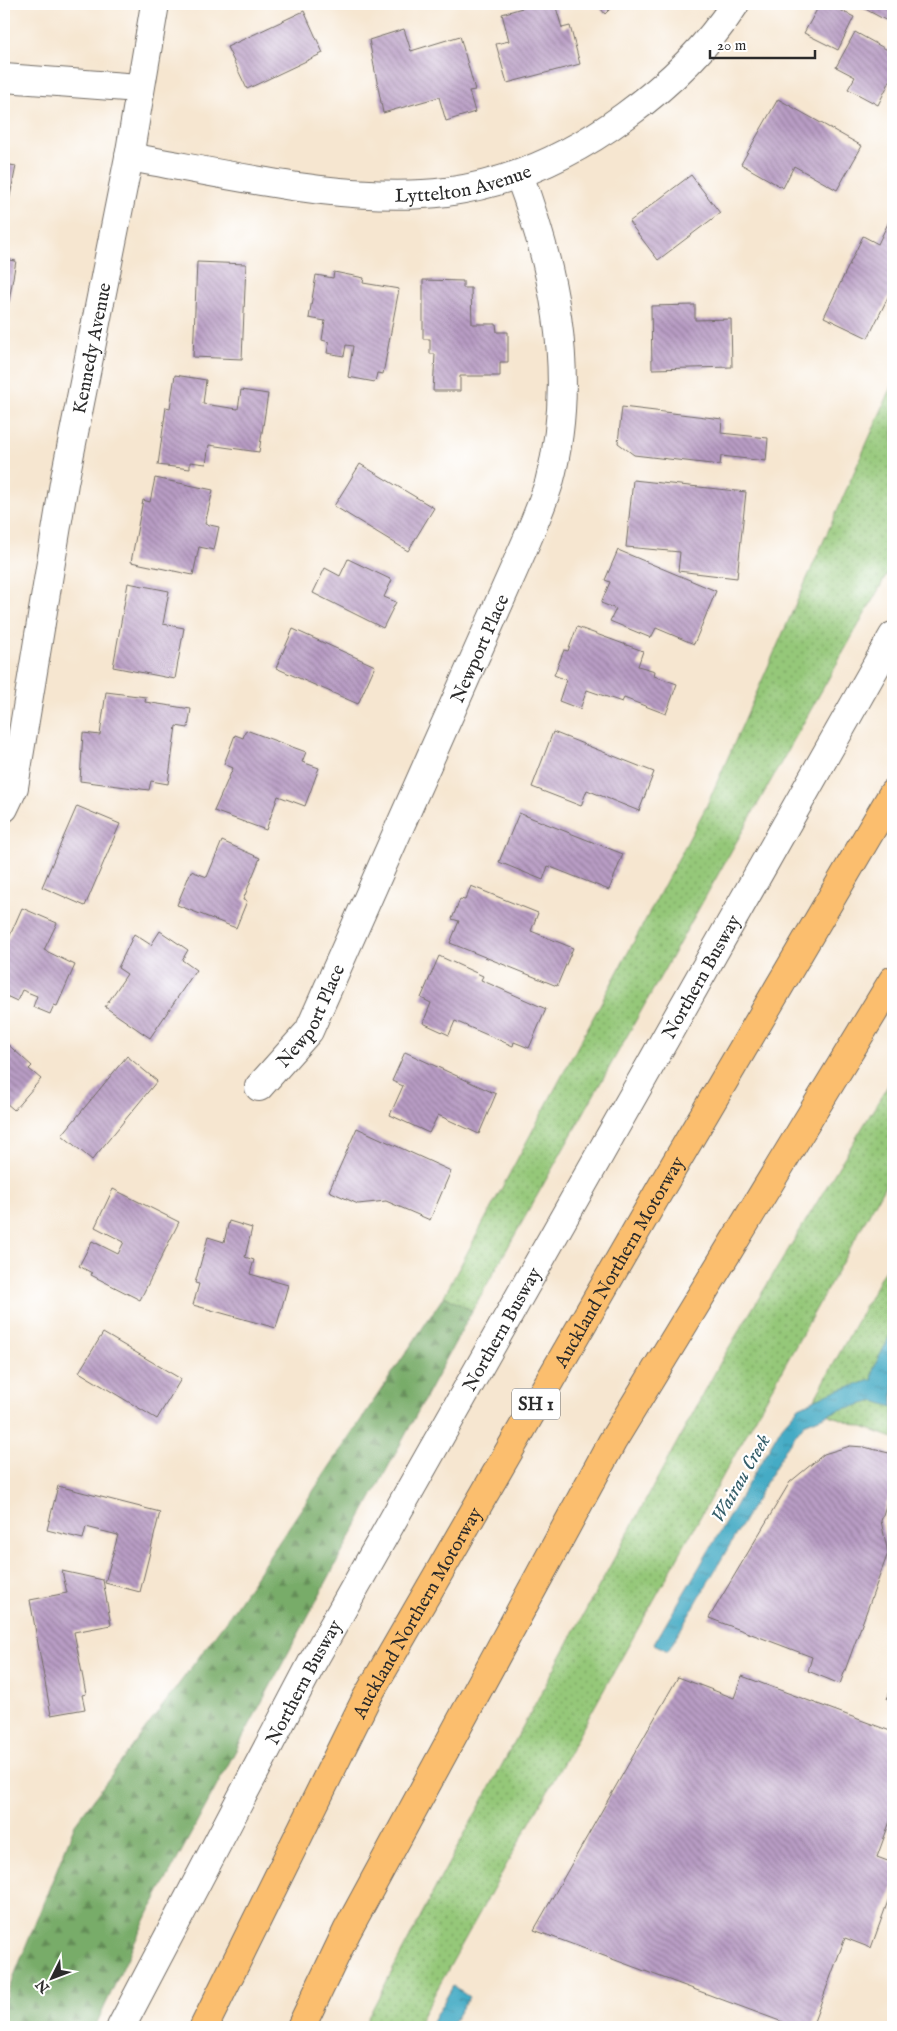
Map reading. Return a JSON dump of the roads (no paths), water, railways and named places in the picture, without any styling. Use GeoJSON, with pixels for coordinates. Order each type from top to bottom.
{"type":"FeatureCollection","features":[{"type":"Feature","properties":{"kind":"highway","name":"Auckland Northern Motorway"},"geometry":{"type":"LineString","coordinates":[[204,2027],[366,1699],[658,1193],[893,793]]}},
{"type":"Feature","properties":{"kind":"highway"},"geometry":{"type":"LineString","coordinates":[[301,2027],[347,1931],[612,1442],[893,980]]}},
{"type":"Feature","properties":{"kind":"street","name":"Kennedy Avenue"},"geometry":{"type":"LineString","coordinates":[[4,808],[14,788],[28,693],[64,483],[128,157],[155,4]]}},
{"type":"Feature","properties":{"kind":"street","name":"Lyttelton Avenue"},"geometry":{"type":"LineString","coordinates":[[128,157],[312,188],[378,194],[446,192],[519,175],[558,159],[642,104],[695,56],[720,27],[735,4]]}},
{"type":"Feature","properties":{"kind":"street"},"geometry":{"type":"LineString","coordinates":[[4,78],[139,88]]}},
{"type":"Feature","properties":{"kind":"street","name":"Newport Place"},"geometry":{"type":"LineString","coordinates":[[258,1087],[309,1031],[527,540],[548,484],[560,427],[562,360],[554,292],[546,255],[534,214],[519,175]]}},
{"type":"Feature","properties":{"kind":"street","name":"Northern Busway"},"geometry":{"type":"LineString","coordinates":[[121,2027],[312,1663],[893,636]]}},
{"type":"Feature","properties":{"kind":"street","name":"Kennedy Avenue"},"geometry":{"type":"LineString","coordinates":[[4,728],[28,693]]}},
{"type":"Feature","properties":{"kind":"water"},"geometry":{"type":"Polygon","coordinates":[[[893,1330],[893,1407],[875,1401],[839,1410],[804,1424],[788,1445],[668,1651],[654,1644],[782,1426],[799,1407],[829,1393],[872,1380],[874,1367],[893,1330]]]}},
{"type":"Feature","properties":{"kind":"water"},"geometry":{"type":"Polygon","coordinates":[[[453,1986],[469,1997],[450,2027],[429,2027],[453,1986]]]}},
{"type":"Feature","properties":{"kind":"water label","name":"Wairau Creek"},"geometry":{"type":"Point","coordinates":[740,1478]}}]}
